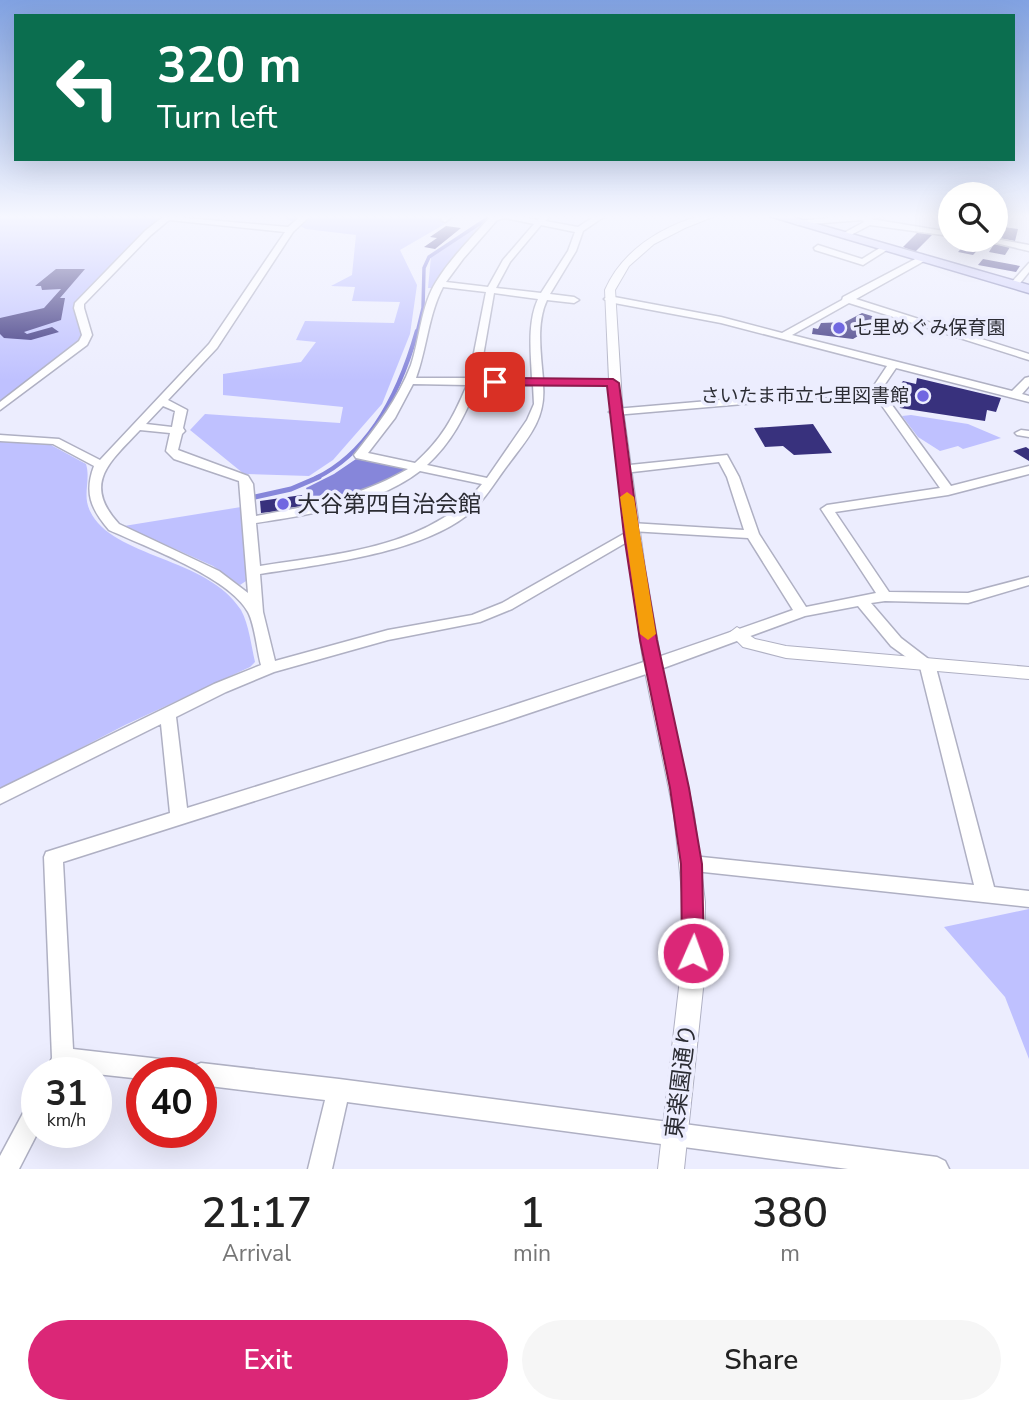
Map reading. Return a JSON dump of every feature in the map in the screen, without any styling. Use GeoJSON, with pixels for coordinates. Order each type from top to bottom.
{"type":"FeatureCollection","features":[{"type":"Feature","properties":{"kind":"main road"},"geometry":{"type":"LineString","coordinates":[[965,271],[1029,289]]}},
{"type":"Feature","properties":{"kind":"street"},"geometry":{"type":"LineString","coordinates":[[0,407],[83,343],[87,335],[80,303],[113,271]]}},
{"type":"Feature","properties":{"kind":"street"},"geometry":{"type":"LineString","coordinates":[[256,612],[238,591],[214,574],[114,527],[101,514],[94,499],[94,482],[101,465],[213,346],[263,271]]}},
{"type":"Feature","properties":{"kind":"street"},"geometry":{"type":"LineString","coordinates":[[450,271],[439,284],[430,304],[421,350],[408,381],[388,422],[360,456],[490,482]]}},
{"type":"Feature","properties":{"kind":"street"},"geometry":{"type":"LineString","coordinates":[[248,521],[345,503],[399,482],[420,467],[453,430],[473,382],[491,290],[501,271]]}},
{"type":"Feature","properties":{"kind":"street"},"geometry":{"type":"LineString","coordinates":[[254,571],[355,553],[423,533],[456,517],[471,504],[490,482],[536,415],[540,404],[537,323],[539,307],[561,271]]}},
{"type":"Feature","properties":{"kind":"street","name":"東楽園通り"},"geometry":{"type":"LineString","coordinates":[[619,271],[610,290],[615,412],[653,666],[680,788],[694,906],[692,965],[671,1169]]}},
{"type":"Feature","properties":{"kind":"street"},"geometry":{"type":"LineString","coordinates":[[782,337],[899,271]]}},
{"type":"Feature","properties":{"kind":"street"},"geometry":{"type":"LineString","coordinates":[[1014,285],[1025,271]]}},
{"type":"Feature","properties":{"kind":"street"},"geometry":{"type":"LineString","coordinates":[[439,284],[574,300]]}},
{"type":"Feature","properties":{"kind":"street"},"geometry":{"type":"LineString","coordinates":[[610,299],[695,314],[1029,399]]}},
{"type":"Feature","properties":{"kind":"street"},"geometry":{"type":"LineString","coordinates":[[846,299],[1029,357]]}},
{"type":"Feature","properties":{"kind":"street"},"geometry":{"type":"LineString","coordinates":[[876,390],[893,365]]}},
{"type":"Feature","properties":{"kind":"street"},"geometry":{"type":"LineString","coordinates":[[1014,396],[1029,380]]}},
{"type":"Feature","properties":{"kind":"street"},"geometry":{"type":"LineString","coordinates":[[408,381],[613,383]]}},
{"type":"Feature","properties":{"kind":"street"},"geometry":{"type":"LineString","coordinates":[[615,412],[876,390]]}},
{"type":"Feature","properties":{"kind":"street"},"geometry":{"type":"LineString","coordinates":[[876,390],[948,491]]}},
{"type":"Feature","properties":{"kind":"street"},"geometry":{"type":"LineString","coordinates":[[162,401],[181,410],[172,451],[178,456],[244,479],[247,484],[256,612],[269,668]]}},
{"type":"Feature","properties":{"kind":"street"},"geometry":{"type":"LineString","coordinates":[[138,426],[178,431]]}},
{"type":"Feature","properties":{"kind":"street"},"geometry":{"type":"LineString","coordinates":[[0,438],[55,441],[101,465]]}},
{"type":"Feature","properties":{"kind":"street"},"geometry":{"type":"LineString","coordinates":[[624,469],[723,458],[733,477],[752,534],[802,612]]}},
{"type":"Feature","properties":{"kind":"street"},"geometry":{"type":"LineString","coordinates":[[885,596],[827,509],[888,503],[1029,470]]}},
{"type":"Feature","properties":{"kind":"street"},"geometry":{"type":"LineString","coordinates":[[0,797],[168,714],[269,668],[388,635],[475,619],[507,606],[631,531],[752,534]]}},
{"type":"Feature","properties":{"kind":"street"},"geometry":{"type":"LineString","coordinates":[[59,1057],[53,857],[653,666],[737,633],[802,612],[885,596],[968,598],[1029,581]]}},
{"type":"Feature","properties":{"kind":"street"},"geometry":{"type":"LineString","coordinates":[[861,600],[896,642],[927,664],[986,894]]}},
{"type":"Feature","properties":{"kind":"street"},"geometry":{"type":"LineString","coordinates":[[737,633],[748,643],[786,652],[1029,673]]}},
{"type":"Feature","properties":{"kind":"street"},"geometry":{"type":"LineString","coordinates":[[168,714],[179,818]]}},
{"type":"Feature","properties":{"kind":"street"},"geometry":{"type":"LineString","coordinates":[[691,864],[1029,898]]}},
{"type":"Feature","properties":{"kind":"street"},"geometry":{"type":"LineString","coordinates":[[217,1076],[937,1169]]}},
{"type":"Feature","properties":{"kind":"street"},"geometry":{"type":"LineString","coordinates":[[320,1169],[339,1090]]}},
{"type":"Feature","properties":{"kind":"street"},"geometry":{"type":"LineString","coordinates":[[6,1169],[21,1140]]}},
{"type":"Feature","properties":{"kind":"shaded area"},"geometry":{"type":"Polygon","coordinates":[[[0,271],[106,271],[76,301],[74,310],[83,330],[76,347],[0,404],[0,271]]]}},
{"type":"Feature","properties":{"kind":"shaded area"},"geometry":{"type":"Polygon","coordinates":[[[352,271],[410,271],[417,285],[410,334],[382,404],[333,460],[309,476],[244,474],[190,430],[205,414],[340,423],[343,407],[223,395],[223,374],[301,362],[316,342],[296,340],[305,321],[394,323],[400,302],[352,301],[355,287],[331,286],[352,275],[352,271]]]}},
{"type":"Feature","properties":{"kind":"shaded area"},"geometry":{"type":"Polygon","coordinates":[[[430,271],[448,271],[434,288],[428,288],[430,271]]]}},
{"type":"Feature","properties":{"kind":"shaded area"},"geometry":{"type":"Polygon","coordinates":[[[902,416],[968,424],[1001,438],[963,449],[958,446],[940,451],[918,437],[902,416]]]}},
{"type":"Feature","properties":{"kind":"shaded area"},"geometry":{"type":"Polygon","coordinates":[[[0,441],[51,445],[86,464],[88,505],[101,527],[118,539],[185,568],[226,592],[244,616],[255,662],[250,667],[125,725],[0,790],[0,441]]]}},
{"type":"Feature","properties":{"kind":"shaded area"},"geometry":{"type":"Polygon","coordinates":[[[356,459],[407,469],[409,472],[347,498],[313,505],[306,488],[356,459]]]}},
{"type":"Feature","properties":{"kind":"shaded area"},"geometry":{"type":"Polygon","coordinates":[[[241,507],[246,581],[240,585],[213,566],[124,526],[241,507]]]}},
{"type":"Feature","properties":{"kind":"shaded area"},"geometry":{"type":"Polygon","coordinates":[[[1029,909],[1029,1059],[1005,997],[944,927],[1029,909]]]}},
{"type":"Feature","properties":{"kind":"building"},"geometry":{"type":"Polygon","coordinates":[[[54,271],[84,271],[60,298],[65,298],[61,320],[24,332],[27,334],[52,327],[59,332],[31,340],[4,338],[0,334],[0,318],[44,308],[61,289],[42,290],[41,286],[35,286],[54,271]]]}},
{"type":"Feature","properties":{"kind":"building"},"geometry":{"type":"Polygon","coordinates":[[[862,313],[885,320],[853,339],[812,334],[813,328],[818,329],[821,323],[845,322],[862,313]]]}},
{"type":"Feature","properties":{"kind":"building"},"geometry":{"type":"Polygon","coordinates":[[[917,378],[1001,398],[996,412],[987,410],[985,421],[900,408],[895,392],[903,381],[916,384],[917,378]]]}},
{"type":"Feature","properties":{"kind":"building"},"geometry":{"type":"Polygon","coordinates":[[[813,424],[832,453],[794,455],[783,446],[765,447],[754,428],[813,424]]]}},
{"type":"Feature","properties":{"kind":"building"},"geometry":{"type":"Polygon","coordinates":[[[1026,447],[1029,449],[1029,461],[1013,451],[1026,447]]]}},
{"type":"Feature","properties":{"kind":"building"},"geometry":{"type":"Polygon","coordinates":[[[302,495],[304,506],[261,513],[260,501],[302,495]]]}},
{"type":"Feature","properties":{"kind":"waterway"},"geometry":{"type":"LineString","coordinates":[[417,333],[423,308],[424,271]]}},
{"type":"Feature","properties":{"kind":"waterway"},"geometry":{"type":"LineString","coordinates":[[316,478],[353,452],[382,416],[402,374],[417,331]]}},
{"type":"Feature","properties":{"kind":"waterway"},"geometry":{"type":"LineString","coordinates":[[255,497],[291,489],[319,477]]}},
{"type":"Feature","properties":{"kind":"slow traffic"},"geometry":{"type":"LineString","coordinates":[[627,497],[648,634]]}},
{"type":"Feature","properties":{"kind":"place","name":"七里めぐみ保育園"},"geometry":{"type":"Point","coordinates":[839,328]}},
{"type":"Feature","properties":{"kind":"place","name":"さいたま市立七里図書館"},"geometry":{"type":"Point","coordinates":[923,396]}},
{"type":"Feature","properties":{"kind":"place","name":"大谷第四自治会館"},"geometry":{"type":"Point","coordinates":[283,504]}},
{"type":"Feature","properties":{"kind":"route"},"geometry":{"type":"LineString","coordinates":[[495,382],[613,383],[632,535],[653,666],[680,788],[691,864],[693,953]]}}]}
